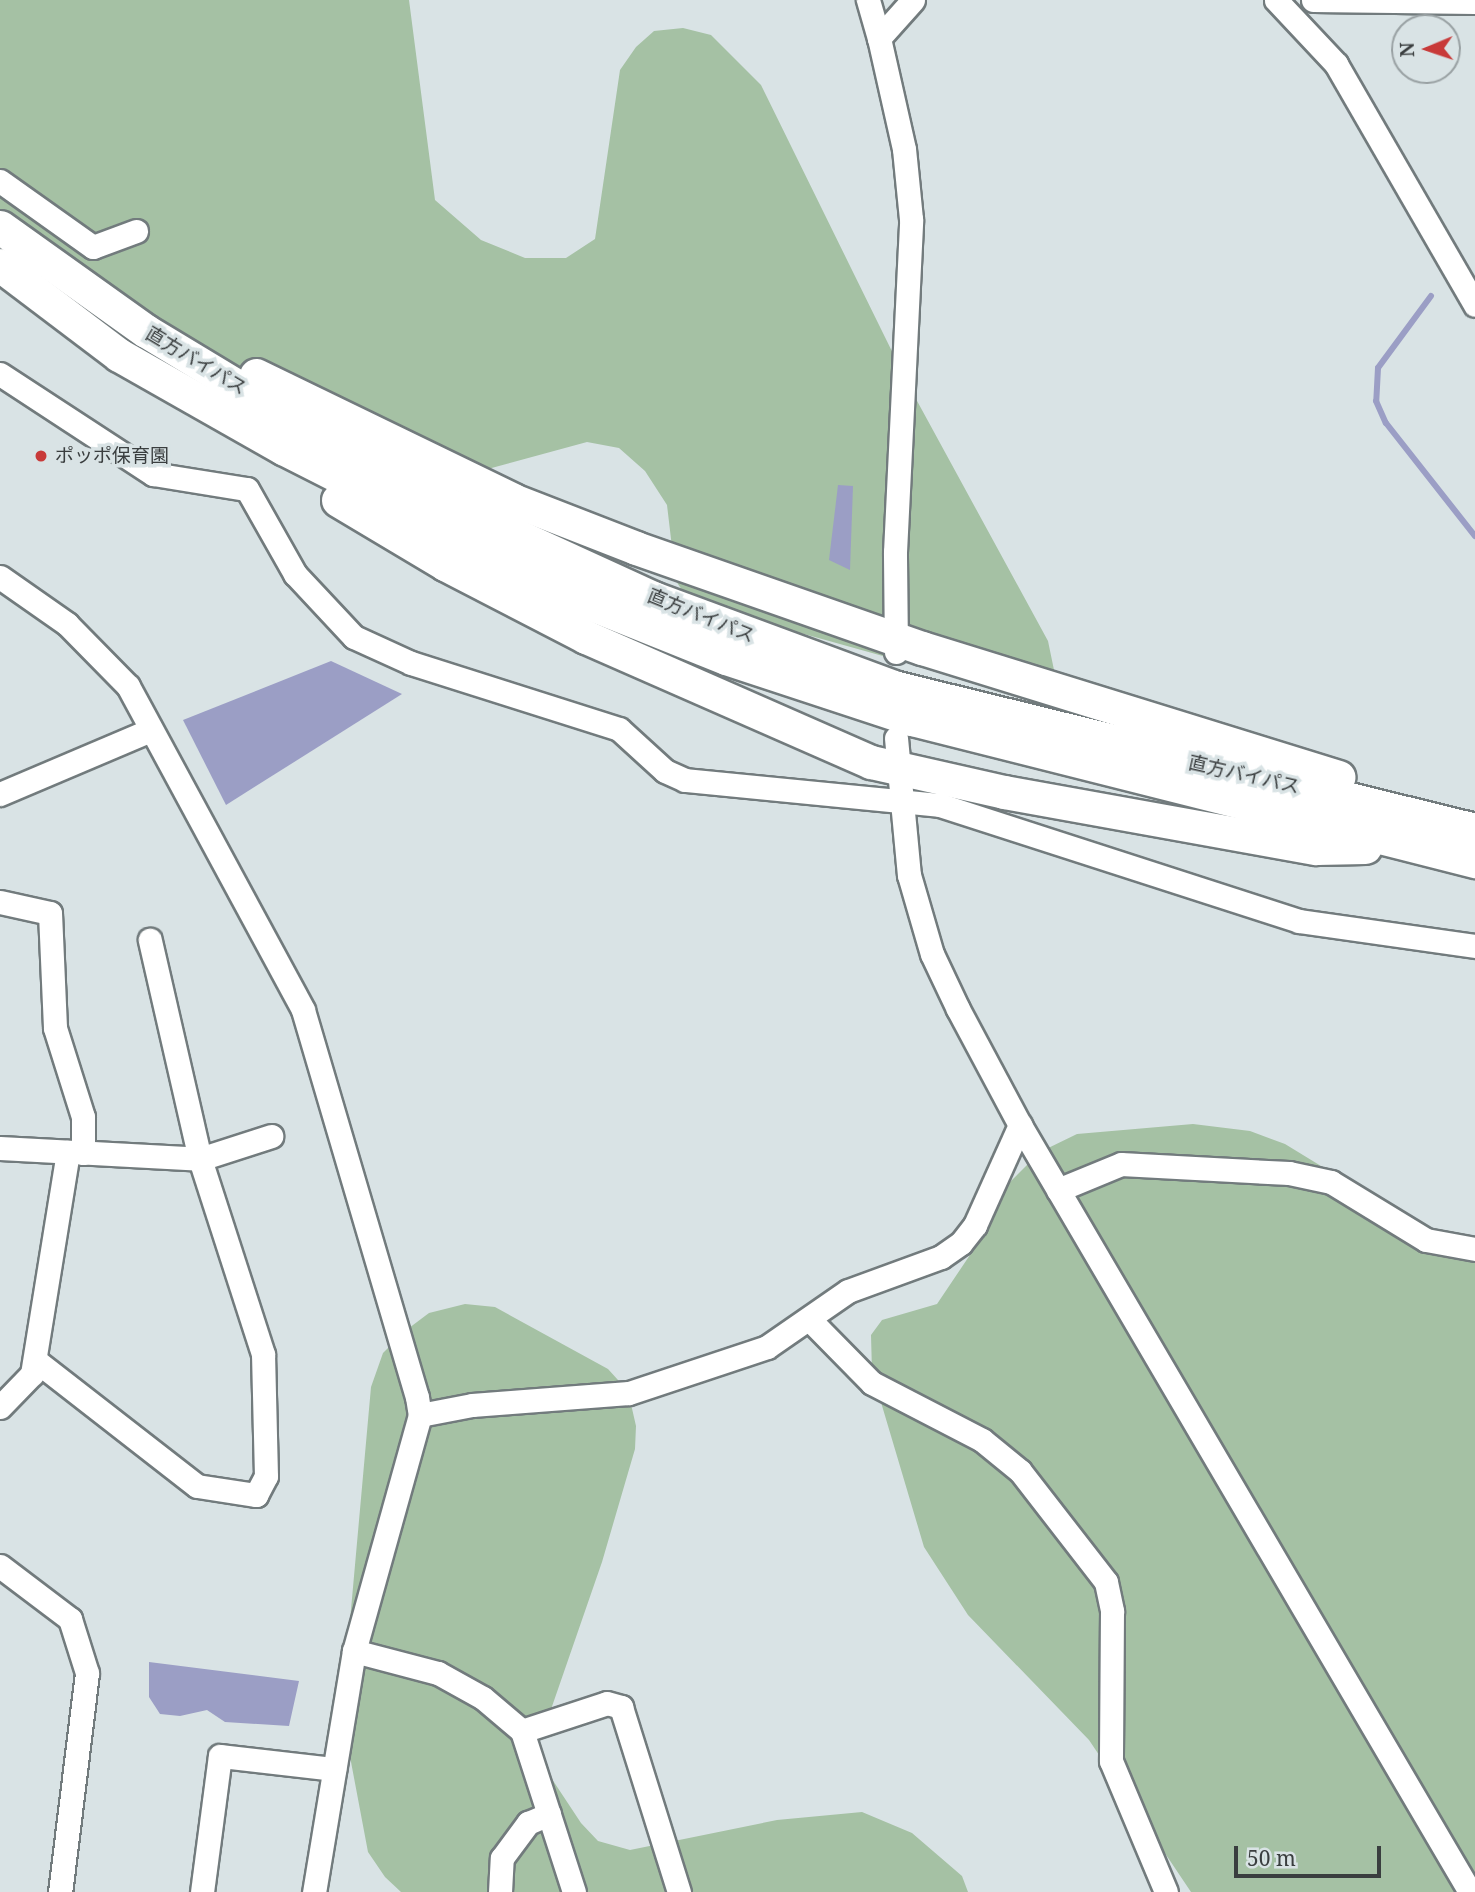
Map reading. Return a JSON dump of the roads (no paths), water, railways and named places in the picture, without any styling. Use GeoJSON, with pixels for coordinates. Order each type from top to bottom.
{"type":"FeatureCollection","features":[{"type":"Feature","properties":{"kind":"highway","name":"直方バイパス"},"geometry":{"type":"LineString","coordinates":[[0,227],[146,331],[298,423],[448,504],[758,639],[893,687],[1411,830],[1475,861]]}},
{"type":"Feature","properties":{"kind":"highway","name":"直方バイパス"},"geometry":{"type":"LineString","coordinates":[[0,265],[120,355],[422,521],[591,604],[726,658],[912,719],[1077,764],[1411,830],[1475,830]]}},
{"type":"Feature","properties":{"kind":"highway"},"geometry":{"type":"LineString","coordinates":[[146,331],[204,350],[513,500],[895,645],[1336,775],[1411,830]]}},
{"type":"Feature","properties":{"kind":"highway"},"geometry":{"type":"LineString","coordinates":[[120,355],[170,399],[445,564],[782,727],[897,769],[1316,848],[1411,830]]}},
{"type":"Feature","properties":{"kind":"street"},"geometry":{"type":"LineString","coordinates":[[868,0],[904,149],[911,219],[895,645]]}},
{"type":"Feature","properties":{"kind":"street"},"geometry":{"type":"LineString","coordinates":[[879,38],[913,0]]}},
{"type":"Feature","properties":{"kind":"street"},"geometry":{"type":"LineString","coordinates":[[1276,0],[1336,64],[1475,305]]}},
{"type":"Feature","properties":{"kind":"street"},"geometry":{"type":"LineString","coordinates":[[1313,0],[1475,2]]}},
{"type":"Feature","properties":{"kind":"street"},"geometry":{"type":"LineString","coordinates":[[0,181],[93,247],[136,231]]}},
{"type":"Feature","properties":{"kind":"street"},"geometry":{"type":"LineString","coordinates":[[0,374],[153,474],[247,489],[295,574],[354,637],[411,663],[619,729],[665,771],[685,780],[897,769],[940,805],[1299,921],[1475,946]]}},
{"type":"Feature","properties":{"kind":"street"},"geometry":{"type":"LineString","coordinates":[[0,577],[103,655],[128,686],[303,1010],[420,1415],[354,1651],[314,1892]]}},
{"type":"Feature","properties":{"kind":"street"},"geometry":{"type":"LineString","coordinates":[[0,794],[151,730]]}},
{"type":"Feature","properties":{"kind":"street"},"geometry":{"type":"LineString","coordinates":[[897,769],[909,876],[932,954],[1020,1125],[1470,1892]]}},
{"type":"Feature","properties":{"kind":"street"},"geometry":{"type":"LineString","coordinates":[[0,902],[50,913],[55,1028],[83,1117],[32,1374],[0,1407]]}},
{"type":"Feature","properties":{"kind":"street"},"geometry":{"type":"LineString","coordinates":[[35,1360],[197,1486],[256,1494],[266,1476],[263,1354],[200,1159],[150,940]]}},
{"type":"Feature","properties":{"kind":"street"},"geometry":{"type":"LineString","coordinates":[[420,1415],[472,1405],[629,1393],[715,1369],[767,1347],[810,1320],[848,1291],[941,1257],[961,1243],[975,1224],[1020,1125]]}},
{"type":"Feature","properties":{"kind":"street"},"geometry":{"type":"LineString","coordinates":[[0,1148],[200,1159],[271,1136]]}},
{"type":"Feature","properties":{"kind":"street"},"geometry":{"type":"LineString","coordinates":[[1058,1190],[1121,1164],[1289,1173],[1331,1182],[1426,1241],[1475,1249]]}},
{"type":"Feature","properties":{"kind":"street"},"geometry":{"type":"LineString","coordinates":[[810,1320],[872,1383],[982,1440],[1020,1471],[1106,1582],[1112,1611],[1111,1762],[1166,1892]]}},
{"type":"Feature","properties":{"kind":"street"},"geometry":{"type":"LineString","coordinates":[[0,1566],[70,1619],[87,1673],[61,1892]]}},
{"type":"Feature","properties":{"kind":"street"},"geometry":{"type":"LineString","coordinates":[[354,1651],[438,1673],[483,1698],[522,1731],[574,1892]]}},
{"type":"Feature","properties":{"kind":"street"},"geometry":{"type":"LineString","coordinates":[[522,1731],[607,1703],[621,1707],[679,1892]]}},
{"type":"Feature","properties":{"kind":"street"},"geometry":{"type":"LineString","coordinates":[[202,1892],[220,1756],[334,1769]]}},
{"type":"Feature","properties":{"kind":"street"},"geometry":{"type":"LineString","coordinates":[[500,1892],[502,1858],[528,1823],[549,1814]]}},
{"type":"Feature","properties":{"kind":"water"},"geometry":{"type":"Polygon","coordinates":[[[838,485],[853,486],[850,570],[829,560],[838,485]]]}},
{"type":"Feature","properties":{"kind":"water"},"geometry":{"type":"Polygon","coordinates":[[[331,661],[402,694],[226,805],[183,720],[331,661]]]}},
{"type":"Feature","properties":{"kind":"water"},"geometry":{"type":"Polygon","coordinates":[[[149,1662],[299,1681],[289,1726],[225,1722],[207,1710],[180,1716],[160,1714],[149,1697],[149,1662]]]}},
{"type":"Feature","properties":{"kind":"waterway"},"geometry":{"type":"LineString","coordinates":[[1431,296],[1378,368],[1376,401],[1386,423],[1475,536]]}},
{"type":"Feature","properties":{"kind":"place","name":"ポッポ保育園"},"geometry":{"type":"Point","coordinates":[41,456]}}]}
